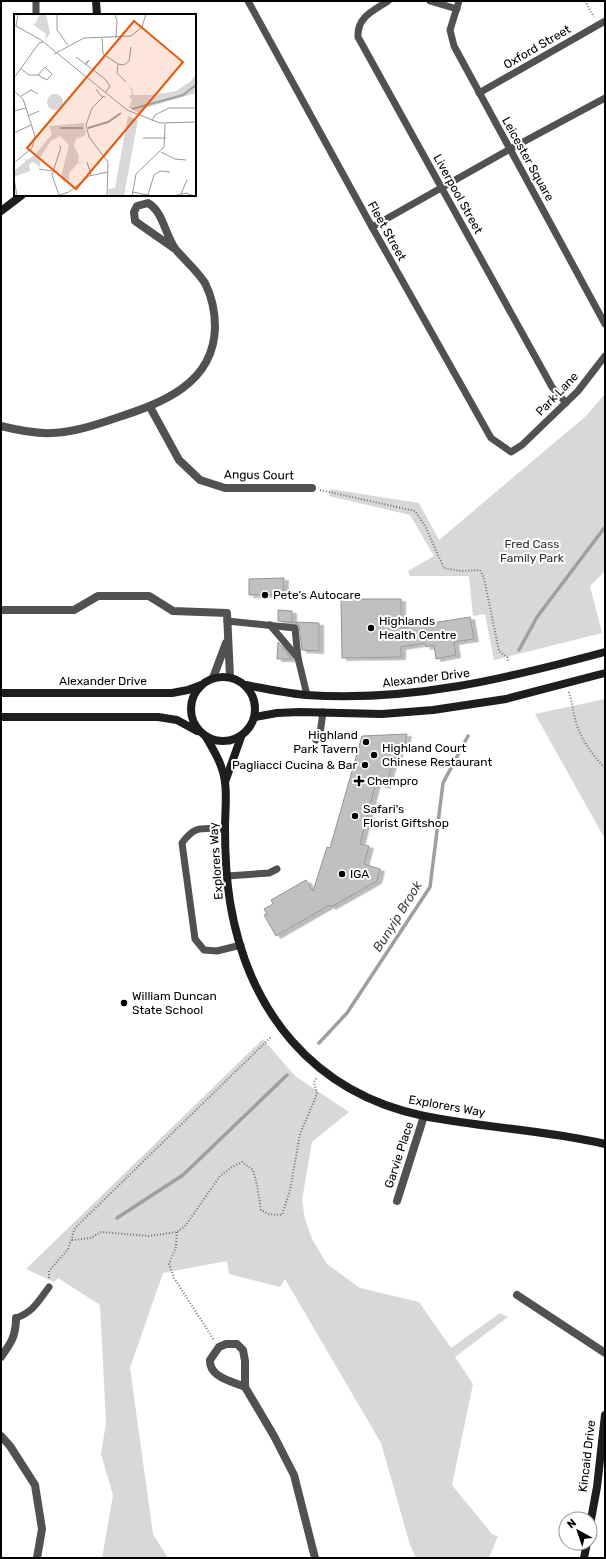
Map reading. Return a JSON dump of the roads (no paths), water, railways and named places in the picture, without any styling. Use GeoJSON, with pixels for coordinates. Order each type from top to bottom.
{"type":"FeatureCollection","features":[{"type":"Feature","properties":{"kind":"main road"},"geometry":{"type":"LineString","coordinates":[[96,1],[97,14]]}},
{"type":"Feature","properties":{"kind":"main road"},"geometry":{"type":"LineString","coordinates":[[1,212],[21,196]]}},
{"type":"Feature","properties":{"kind":"main road","name":"Alexander Drive"},"geometry":{"type":"LineString","coordinates":[[246,685],[307,695],[372,696],[462,686],[500,679],[605,652]]}},
{"type":"Feature","properties":{"kind":"main road"},"geometry":{"type":"LineString","coordinates":[[255,717],[277,713],[323,712],[382,714],[433,710],[506,698],[605,673]]}},
{"type":"Feature","properties":{"kind":"main road"},"geometry":{"type":"LineString","coordinates":[[1,717],[158,717],[177,720],[206,737],[219,742],[231,741],[241,737],[249,730],[255,717],[255,699],[246,685],[230,677],[213,678],[204,683],[196,692],[191,709],[192,720],[198,731]]}},
{"type":"Feature","properties":{"kind":"main road","name":"Alexander Drive"},"geometry":{"type":"LineString","coordinates":[[1,693],[172,693],[188,690],[204,683]]}},
{"type":"Feature","properties":{"kind":"main road","name":"Explorers Way"},"geometry":{"type":"LineString","coordinates":[[206,737],[219,759],[225,782],[227,876],[232,911],[241,945],[257,989],[273,1017],[298,1048],[322,1070],[368,1098],[397,1109],[424,1116],[605,1144]]}},
{"type":"Feature","properties":{"kind":"main road","name":"Explorers Way"},"geometry":{"type":"LineString","coordinates":[[225,782],[241,737]]}},
{"type":"Feature","properties":{"kind":"main road","name":"Kincaid Drive"},"geometry":{"type":"LineString","coordinates":[[593,1511],[597,1487],[605,1415]]}},
{"type":"Feature","properties":{"kind":"street"},"geometry":{"type":"LineString","coordinates":[[1,426],[33,432],[50,433],[86,428],[150,407],[188,385],[197,376],[210,354],[214,336],[213,306],[209,293],[204,282],[175,249],[135,221],[134,212],[137,206],[148,203],[152,205],[160,217],[175,249]]}},
{"type":"Feature","properties":{"kind":"street","name":"Angus Court"},"geometry":{"type":"LineString","coordinates":[[150,407],[179,460],[200,480],[225,488],[312,488]]}},
{"type":"Feature","properties":{"kind":"street"},"geometry":{"type":"LineString","coordinates":[[1,610],[74,610],[98,596],[149,596],[173,611],[227,613],[230,677]]}},
{"type":"Feature","properties":{"kind":"street"},"geometry":{"type":"LineString","coordinates":[[213,678],[228,638]]}},
{"type":"Feature","properties":{"kind":"street","name":"Garvie Place"},"geometry":{"type":"LineString","coordinates":[[397,1201],[424,1116]]}},
{"type":"Feature","properties":{"kind":"street"},"geometry":{"type":"LineString","coordinates":[[517,1295],[605,1353]]}},
{"type":"Feature","properties":{"kind":"street"},"geometry":{"type":"LineString","coordinates":[[1,1358],[14,1338],[16,1318]]}},
{"type":"Feature","properties":{"kind":"street"},"geometry":{"type":"LineString","coordinates":[[244,1387],[217,1375],[212,1370],[210,1360],[212,1355],[219,1347],[233,1343],[237,1344],[243,1350],[245,1360],[244,1387],[282,1450],[294,1476],[315,1558]]}},
{"type":"Feature","properties":{"kind":"street"},"geometry":{"type":"LineString","coordinates":[[1,1436],[10,1446],[35,1485],[42,1529],[37,1558]]}},
{"type":"Feature","properties":{"kind":"lane"},"geometry":{"type":"LineString","coordinates":[[36,1],[36,14]]}},
{"type":"Feature","properties":{"kind":"lane","name":"Fleet Street"},"geometry":{"type":"LineString","coordinates":[[248,1],[372,227],[491,438],[511,452],[522,445]]}},
{"type":"Feature","properties":{"kind":"lane","name":"Liverpool Street"},"geometry":{"type":"LineString","coordinates":[[388,1],[364,16],[358,28],[358,37],[552,387],[566,403]]}},
{"type":"Feature","properties":{"kind":"lane"},"geometry":{"type":"LineString","coordinates":[[430,1],[457,10]]}},
{"type":"Feature","properties":{"kind":"lane","name":"Leicester Square"},"geometry":{"type":"LineString","coordinates":[[459,1],[450,30],[454,46],[605,324]]}},
{"type":"Feature","properties":{"kind":"lane","name":"Oxford Street"},"geometry":{"type":"LineString","coordinates":[[479,93],[605,20]]}},
{"type":"Feature","properties":{"kind":"lane"},"geometry":{"type":"LineString","coordinates":[[372,227],[510,149],[605,98]]}},
{"type":"Feature","properties":{"kind":"lane","name":"Park Lane"},"geometry":{"type":"LineString","coordinates":[[522,445],[578,391],[605,356]]}},
{"type":"Feature","properties":{"kind":"lane"},"geometry":{"type":"LineString","coordinates":[[227,621],[295,628],[298,658],[307,695]]}},
{"type":"Feature","properties":{"kind":"lane"},"geometry":{"type":"LineString","coordinates":[[270,625],[298,658]]}},
{"type":"Feature","properties":{"kind":"lane"},"geometry":{"type":"LineString","coordinates":[[316,740],[320,734],[323,712]]}},
{"type":"Feature","properties":{"kind":"lane"},"geometry":{"type":"LineString","coordinates":[[225,829],[197,829],[189,833],[182,843],[195,939],[204,950],[217,951],[241,945]]}},
{"type":"Feature","properties":{"kind":"lane"},"geometry":{"type":"LineString","coordinates":[[227,876],[269,873],[278,869]]}},
{"type":"Feature","properties":{"kind":"lane"},"geometry":{"type":"LineString","coordinates":[[16,1318],[32,1310],[49,1287]]}},
{"type":"Feature","properties":{"kind":"waterway","name":"Bunyip Brook"},"geometry":{"type":"LineString","coordinates":[[519,650],[537,617],[605,527]]}},
{"type":"Feature","properties":{"kind":"waterway","name":"Bunyip Brook"},"geometry":{"type":"LineString","coordinates":[[319,1043],[347,1013],[430,887],[443,783],[468,736]]}},
{"type":"Feature","properties":{"kind":"waterway","name":"Bunyip Brook"},"geometry":{"type":"LineString","coordinates":[[117,1218],[183,1175],[287,1075]]}},
{"type":"Feature","properties":{"kind":"place","name":"Pete's Autocare"},"geometry":{"type":"Point","coordinates":[265,595]}},
{"type":"Feature","properties":{"kind":"place","name":"Highlands Health Centre"},"geometry":{"type":"Point","coordinates":[371,628]}},
{"type":"Feature","properties":{"kind":"place","name":"Highland Park Tavern"},"geometry":{"type":"Point","coordinates":[366,742]}},
{"type":"Feature","properties":{"kind":"place","name":"Highland Court Chinese Restaurant"},"geometry":{"type":"Point","coordinates":[374,755]}},
{"type":"Feature","properties":{"kind":"place","name":"Pagliacci Cucina & Bar"},"geometry":{"type":"Point","coordinates":[365,765]}},
{"type":"Feature","properties":{"kind":"place","name":"Chempro"},"geometry":{"type":"Point","coordinates":[359,781]}},
{"type":"Feature","properties":{"kind":"place","name":"Safari's Florist Giftshop"},"geometry":{"type":"Point","coordinates":[355,816]}},
{"type":"Feature","properties":{"kind":"place","name":"IGA"},"geometry":{"type":"Point","coordinates":[342,874]}},
{"type":"Feature","properties":{"kind":"place","name":"William Duncan State School"},"geometry":{"type":"Point","coordinates":[124,1003]}},
{"type":"Feature","properties":{"kind":"park label","name":"Fred Cass Family Park"},"geometry":{"type":"Point","coordinates":[532,551]}}]}
